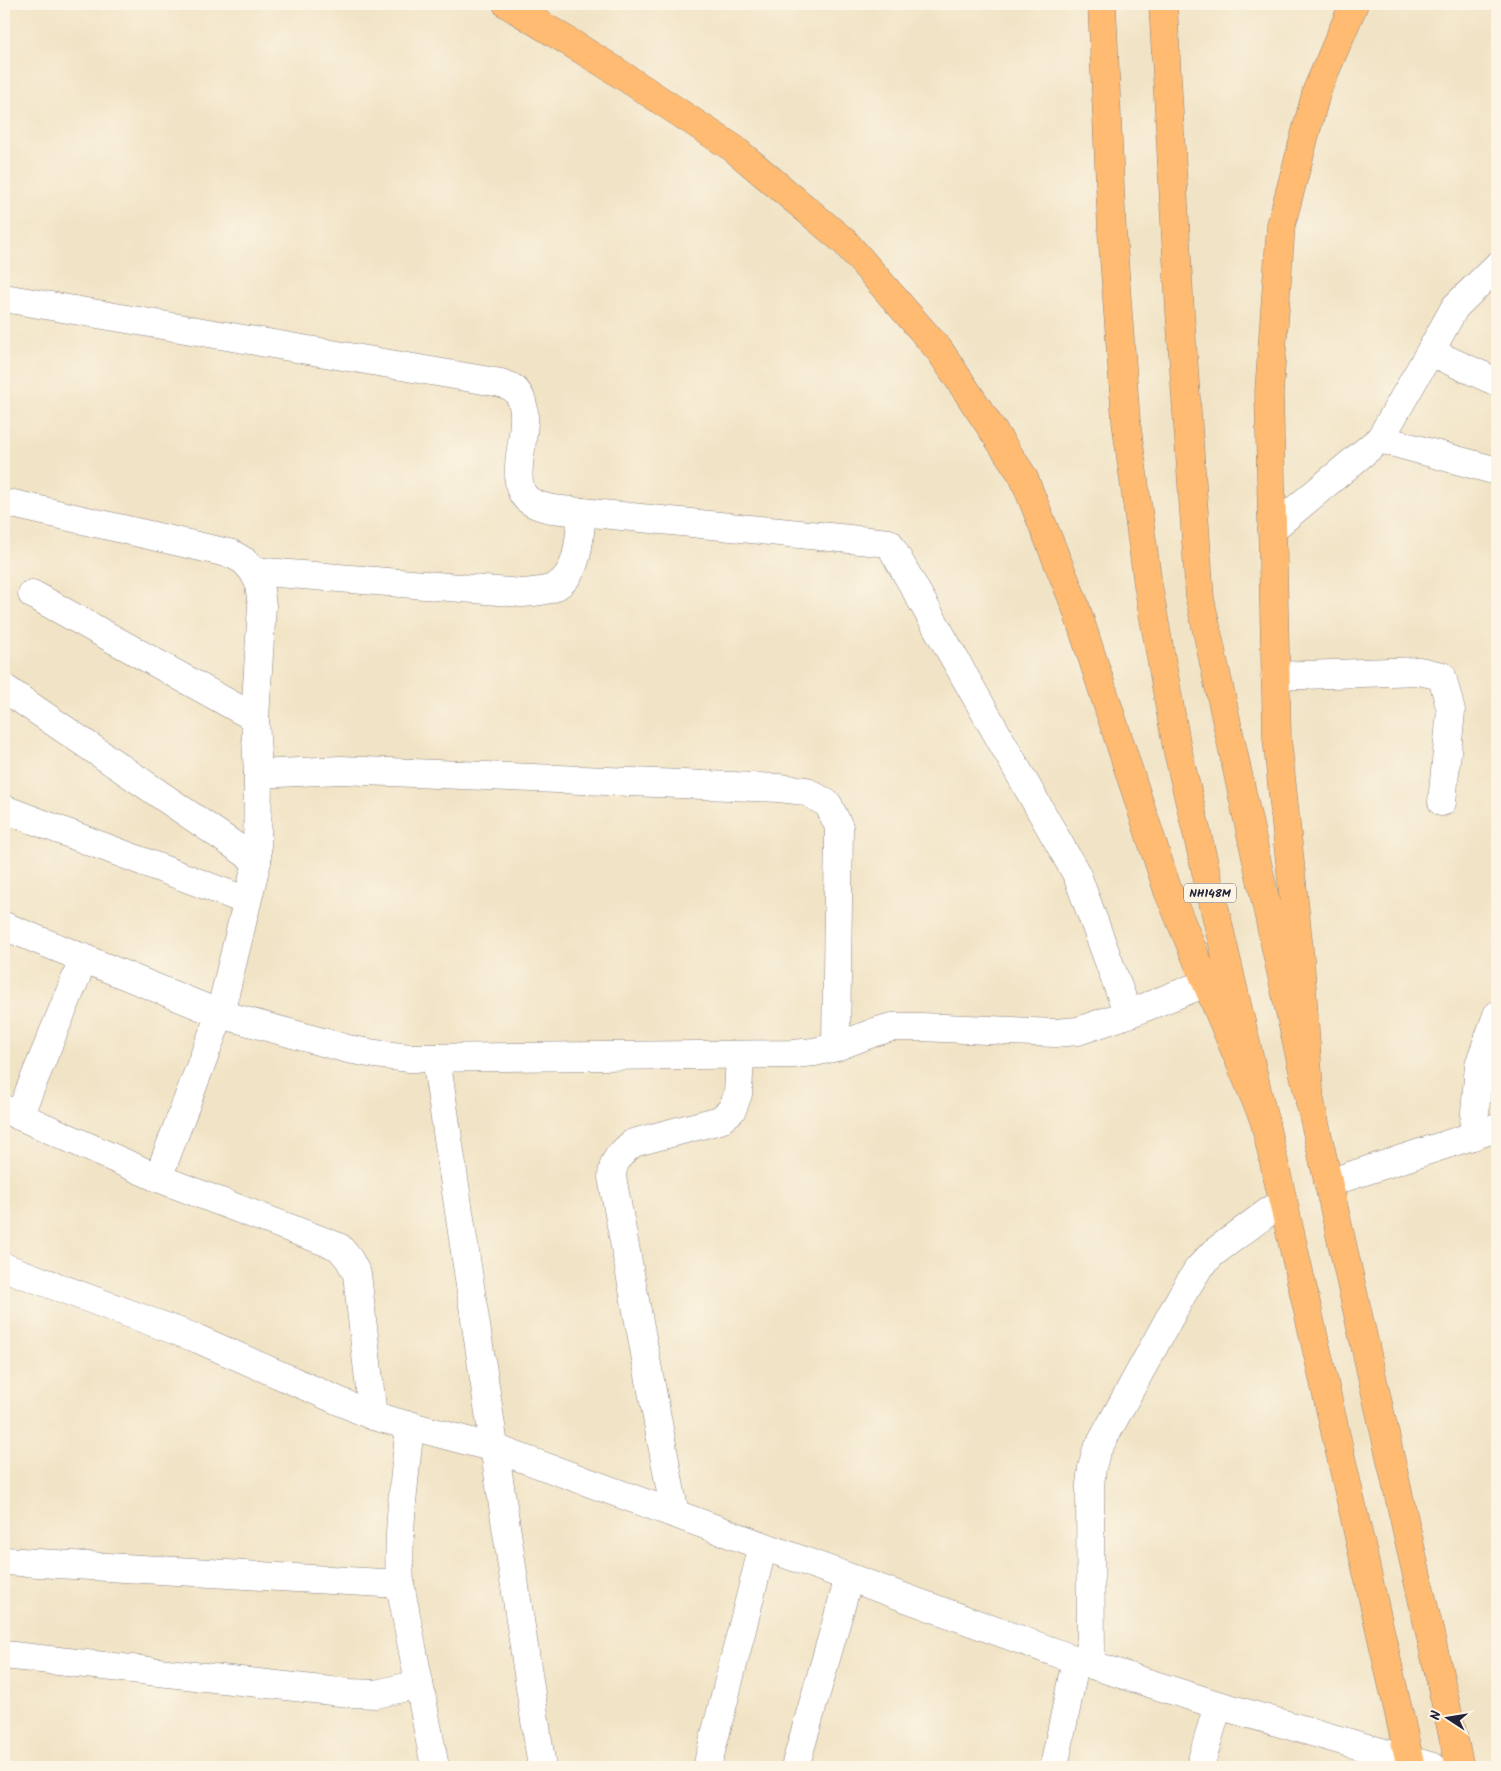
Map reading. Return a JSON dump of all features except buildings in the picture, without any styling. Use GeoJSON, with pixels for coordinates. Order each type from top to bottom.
{"type":"FeatureCollection","features":[{"type":"Feature","properties":{"kind":"highway"},"geometry":{"type":"LineString","coordinates":[[508,4],[605,64],[733,148],[845,242],[940,352],[1023,476],[1075,605],[1168,891],[1265,1122]]}},
{"type":"Feature","properties":{"kind":"highway","name":"NH148M"},"geometry":{"type":"LineString","coordinates":[[1102,4],[1112,232],[1126,421],[1143,554],[1177,748],[1417,1765]]}},
{"type":"Feature","properties":{"kind":"highway"},"geometry":{"type":"LineString","coordinates":[[1164,4],[1180,312],[1200,599],[1310,1103],[1460,1767]]}},
{"type":"Feature","properties":{"kind":"highway"},"geometry":{"type":"LineString","coordinates":[[1310,1103],[1300,959],[1277,738],[1269,392],[1281,225],[1318,90],[1354,4]]}},
{"type":"Feature","properties":{"kind":"street"},"geometry":{"type":"LineString","coordinates":[[1272,529],[1380,439],[1455,307],[1497,266]]}},
{"type":"Feature","properties":{"kind":"street"},"geometry":{"type":"LineString","coordinates":[[4,298],[501,384],[514,388],[522,400],[524,412],[518,476],[521,489],[526,498],[537,505],[552,509],[889,543],[1077,875],[1128,1014]]}},
{"type":"Feature","properties":{"kind":"street"},"geometry":{"type":"LineString","coordinates":[[1430,352],[1497,382]]}},
{"type":"Feature","properties":{"kind":"street"},"geometry":{"type":"LineString","coordinates":[[1380,439],[1497,471]]}},
{"type":"Feature","properties":{"kind":"street"},"geometry":{"type":"LineString","coordinates":[[13,504],[232,554],[244,561],[254,571],[259,583],[262,606],[255,718],[258,774],[257,861],[220,1014],[158,1178]]}},
{"type":"Feature","properties":{"kind":"street"},"geometry":{"type":"LineString","coordinates":[[254,571],[522,593],[542,591],[554,587],[569,575],[576,558],[582,512]]}},
{"type":"Feature","properties":{"kind":"street"},"geometry":{"type":"LineString","coordinates":[[32,594],[255,718]]}},
{"type":"Feature","properties":{"kind":"street"},"geometry":{"type":"LineString","coordinates":[[1275,676],[1419,672],[1442,676],[1451,711],[1442,802]]}},
{"type":"Feature","properties":{"kind":"street"},"geometry":{"type":"LineString","coordinates":[[4,688],[257,861]]}},
{"type":"Feature","properties":{"kind":"street"},"geometry":{"type":"LineString","coordinates":[[258,774],[340,770],[779,788],[805,791],[828,804],[839,827],[836,1047]]}},
{"type":"Feature","properties":{"kind":"street"},"geometry":{"type":"LineString","coordinates":[[4,809],[247,901]]}},
{"type":"Feature","properties":{"kind":"street"},"geometry":{"type":"LineString","coordinates":[[4,926],[220,1014],[348,1049],[375,1054],[436,1058],[793,1054],[836,1047],[892,1027],[1055,1033],[1078,1030],[1128,1014],[1206,983]]}},
{"type":"Feature","properties":{"kind":"street"},"geometry":{"type":"LineString","coordinates":[[84,958],[11,1113],[158,1178],[339,1246],[349,1259],[356,1274],[373,1416]]}},
{"type":"Feature","properties":{"kind":"street"},"geometry":{"type":"LineString","coordinates":[[1328,1183],[1485,1132],[1479,1065],[1497,1015]]}},
{"type":"Feature","properties":{"kind":"street"},"geometry":{"type":"LineString","coordinates":[[675,1514],[612,1177],[612,1166],[622,1152],[633,1144],[720,1120],[732,1110],[738,1094],[740,1055]]}},
{"type":"Feature","properties":{"kind":"street"},"geometry":{"type":"LineString","coordinates":[[436,1058],[542,1767]]}},
{"type":"Feature","properties":{"kind":"street"},"geometry":{"type":"LineString","coordinates":[[1054,1767],[1084,1662],[1090,1485],[1096,1452],[1198,1269],[1213,1253],[1283,1201]]}},
{"type":"Feature","properties":{"kind":"street"},"geometry":{"type":"LineString","coordinates":[[4,1267],[198,1339],[373,1416],[494,1448],[1084,1662],[1417,1765]]}},
{"type":"Feature","properties":{"kind":"street"},"geometry":{"type":"LineString","coordinates":[[410,1425],[398,1555],[400,1584],[434,1767]]}},
{"type":"Feature","properties":{"kind":"street"},"geometry":{"type":"LineString","coordinates":[[707,1767],[763,1546]]}},
{"type":"Feature","properties":{"kind":"street"},"geometry":{"type":"LineString","coordinates":[[4,1560],[400,1584]]}},
{"type":"Feature","properties":{"kind":"street"},"geometry":{"type":"LineString","coordinates":[[795,1767],[849,1578]]}},
{"type":"Feature","properties":{"kind":"street"},"geometry":{"type":"LineString","coordinates":[[4,1654],[350,1693],[376,1694],[419,1684]]}},
{"type":"Feature","properties":{"kind":"street"},"geometry":{"type":"LineString","coordinates":[[1200,1767],[1218,1705]]}}]}
